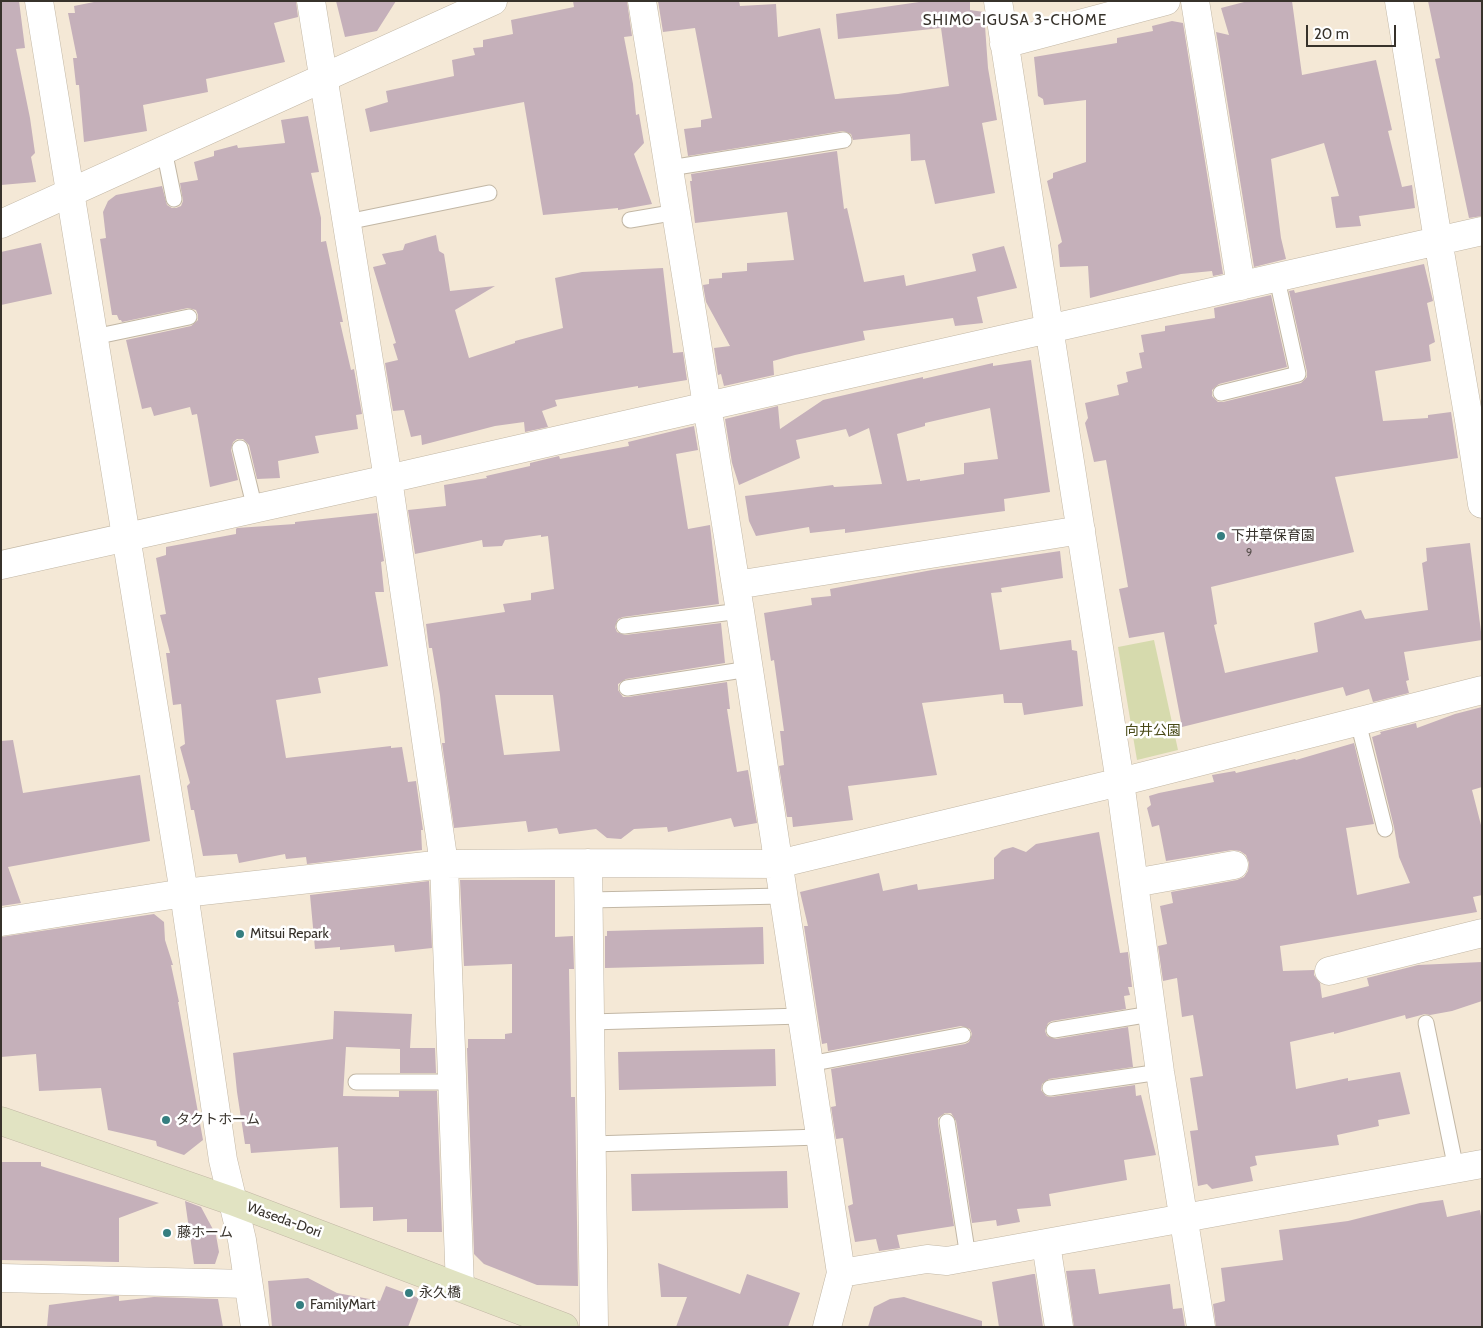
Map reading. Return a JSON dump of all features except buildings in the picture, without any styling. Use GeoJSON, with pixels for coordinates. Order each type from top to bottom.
{"type":"FeatureCollection","features":[{"type":"Feature","properties":{"kind":"main road","name":"Waseda-Dori"},"geometry":{"type":"LineString","coordinates":[[1,1121],[232,1201],[564,1327]]}},
{"type":"Feature","properties":{"kind":"street"},"geometry":{"type":"LineString","coordinates":[[39,1],[184,893],[223,1160],[242,1240],[254,1327]]}},
{"type":"Feature","properties":{"kind":"street"},"geometry":{"type":"LineString","coordinates":[[311,1],[388,479],[444,864],[460,1287]]}},
{"type":"Feature","properties":{"kind":"street"},"geometry":{"type":"LineString","coordinates":[[1,224],[493,1]]}},
{"type":"Feature","properties":{"kind":"street"},"geometry":{"type":"LineString","coordinates":[[642,1],[708,406],[841,1273],[828,1327]]}},
{"type":"Feature","properties":{"kind":"street"},"geometry":{"type":"LineString","coordinates":[[998,1],[1120,782],[1151,1014],[1201,1327]]}},
{"type":"Feature","properties":{"kind":"street"},"geometry":{"type":"LineString","coordinates":[[1004,44],[1166,1]]}},
{"type":"Feature","properties":{"kind":"street"},"geometry":{"type":"LineString","coordinates":[[1195,1],[1241,286]]}},
{"type":"Feature","properties":{"kind":"street"},"geometry":{"type":"LineString","coordinates":[[1399,1],[1482,504]]}},
{"type":"Feature","properties":{"kind":"street"},"geometry":{"type":"LineString","coordinates":[[1,565],[1049,328],[1277,279],[1482,231]]}},
{"type":"Feature","properties":{"kind":"street"},"geometry":{"type":"LineString","coordinates":[[738,598],[1081,530]]}},
{"type":"Feature","properties":{"kind":"street"},"geometry":{"type":"LineString","coordinates":[[1,922],[184,893],[444,864],[778,864],[1120,782],[1482,690]]}},
{"type":"Feature","properties":{"kind":"street"},"geometry":{"type":"LineString","coordinates":[[588,863],[594,1327]]}},
{"type":"Feature","properties":{"kind":"street"},"geometry":{"type":"LineString","coordinates":[[1134,884],[1234,865]]}},
{"type":"Feature","properties":{"kind":"street"},"geometry":{"type":"LineString","coordinates":[[1329,971],[1482,933]]}},
{"type":"Feature","properties":{"kind":"street"},"geometry":{"type":"LineString","coordinates":[[841,1273],[927,1259],[947,1261],[968,1258],[1469,1167]]}},
{"type":"Feature","properties":{"kind":"street"},"geometry":{"type":"LineString","coordinates":[[1046,1244],[1059,1327]]}},
{"type":"Feature","properties":{"kind":"street"},"geometry":{"type":"LineString","coordinates":[[1,1278],[248,1284]]}},
{"type":"Feature","properties":{"kind":"lane"},"geometry":{"type":"LineString","coordinates":[[670,168],[844,140]]}},
{"type":"Feature","properties":{"kind":"lane"},"geometry":{"type":"LineString","coordinates":[[164,150],[174,199]]}},
{"type":"Feature","properties":{"kind":"lane"},"geometry":{"type":"LineString","coordinates":[[347,222],[489,193]]}},
{"type":"Feature","properties":{"kind":"lane"},"geometry":{"type":"LineString","coordinates":[[630,220],[677,212]]}},
{"type":"Feature","properties":{"kind":"lane"},"geometry":{"type":"LineString","coordinates":[[1220,393],[1298,374],[1277,279]]}},
{"type":"Feature","properties":{"kind":"lane"},"geometry":{"type":"LineString","coordinates":[[94,337],[189,317]]}},
{"type":"Feature","properties":{"kind":"lane"},"geometry":{"type":"LineString","coordinates":[[240,448],[255,508]]}},
{"type":"Feature","properties":{"kind":"lane"},"geometry":{"type":"LineString","coordinates":[[624,626],[738,598]]}},
{"type":"Feature","properties":{"kind":"lane"},"geometry":{"type":"LineString","coordinates":[[627,688],[749,669]]}},
{"type":"Feature","properties":{"kind":"lane"},"geometry":{"type":"LineString","coordinates":[[1358,722],[1385,829]]}},
{"type":"Feature","properties":{"kind":"lane"},"geometry":{"type":"LineString","coordinates":[[588,900],[783,896]]}},
{"type":"Feature","properties":{"kind":"lane"},"geometry":{"type":"LineString","coordinates":[[1054,1030],[1151,1014]]}},
{"type":"Feature","properties":{"kind":"lane"},"geometry":{"type":"LineString","coordinates":[[590,1022],[802,1016]]}},
{"type":"Feature","properties":{"kind":"lane"},"geometry":{"type":"LineString","coordinates":[[1426,1022],[1469,1167]]}},
{"type":"Feature","properties":{"kind":"lane"},"geometry":{"type":"LineString","coordinates":[[809,1064],[964,1035]]}},
{"type":"Feature","properties":{"kind":"lane"},"geometry":{"type":"LineString","coordinates":[[1050,1088],[1160,1072]]}},
{"type":"Feature","properties":{"kind":"lane"},"geometry":{"type":"LineString","coordinates":[[356,1082],[452,1082]]}},
{"type":"Feature","properties":{"kind":"lane"},"geometry":{"type":"LineString","coordinates":[[947,1122],[968,1258]]}},
{"type":"Feature","properties":{"kind":"lane"},"geometry":{"type":"LineString","coordinates":[[592,1144],[820,1138]]}},
{"type":"Feature","properties":{"kind":"green space","name":"向井公園"},"geometry":{"type":"Polygon","coordinates":[[[1154,640],[1178,750],[1137,760],[1118,647],[1154,640]]]}},
{"type":"Feature","properties":{"kind":"place","name":"下井草保育園"},"geometry":{"type":"Point","coordinates":[1221,536]}},
{"type":"Feature","properties":{"kind":"place","name":"Mitsui Repark"},"geometry":{"type":"Point","coordinates":[240,934]}},
{"type":"Feature","properties":{"kind":"place","name":"タクトホーム"},"geometry":{"type":"Point","coordinates":[166,1120]}},
{"type":"Feature","properties":{"kind":"place","name":"藤ホーム"},"geometry":{"type":"Point","coordinates":[167,1233]}},
{"type":"Feature","properties":{"kind":"place","name":"永久橋"},"geometry":{"type":"Point","coordinates":[409,1293]}},
{"type":"Feature","properties":{"kind":"place","name":"FamilyMart"},"geometry":{"type":"Point","coordinates":[300,1305]}},
{"type":"Feature","properties":{"kind":"district","name":"SHIMO-IGUSA 3-CHOME"},"geometry":{"type":"Point","coordinates":[1015,21]}}]}
